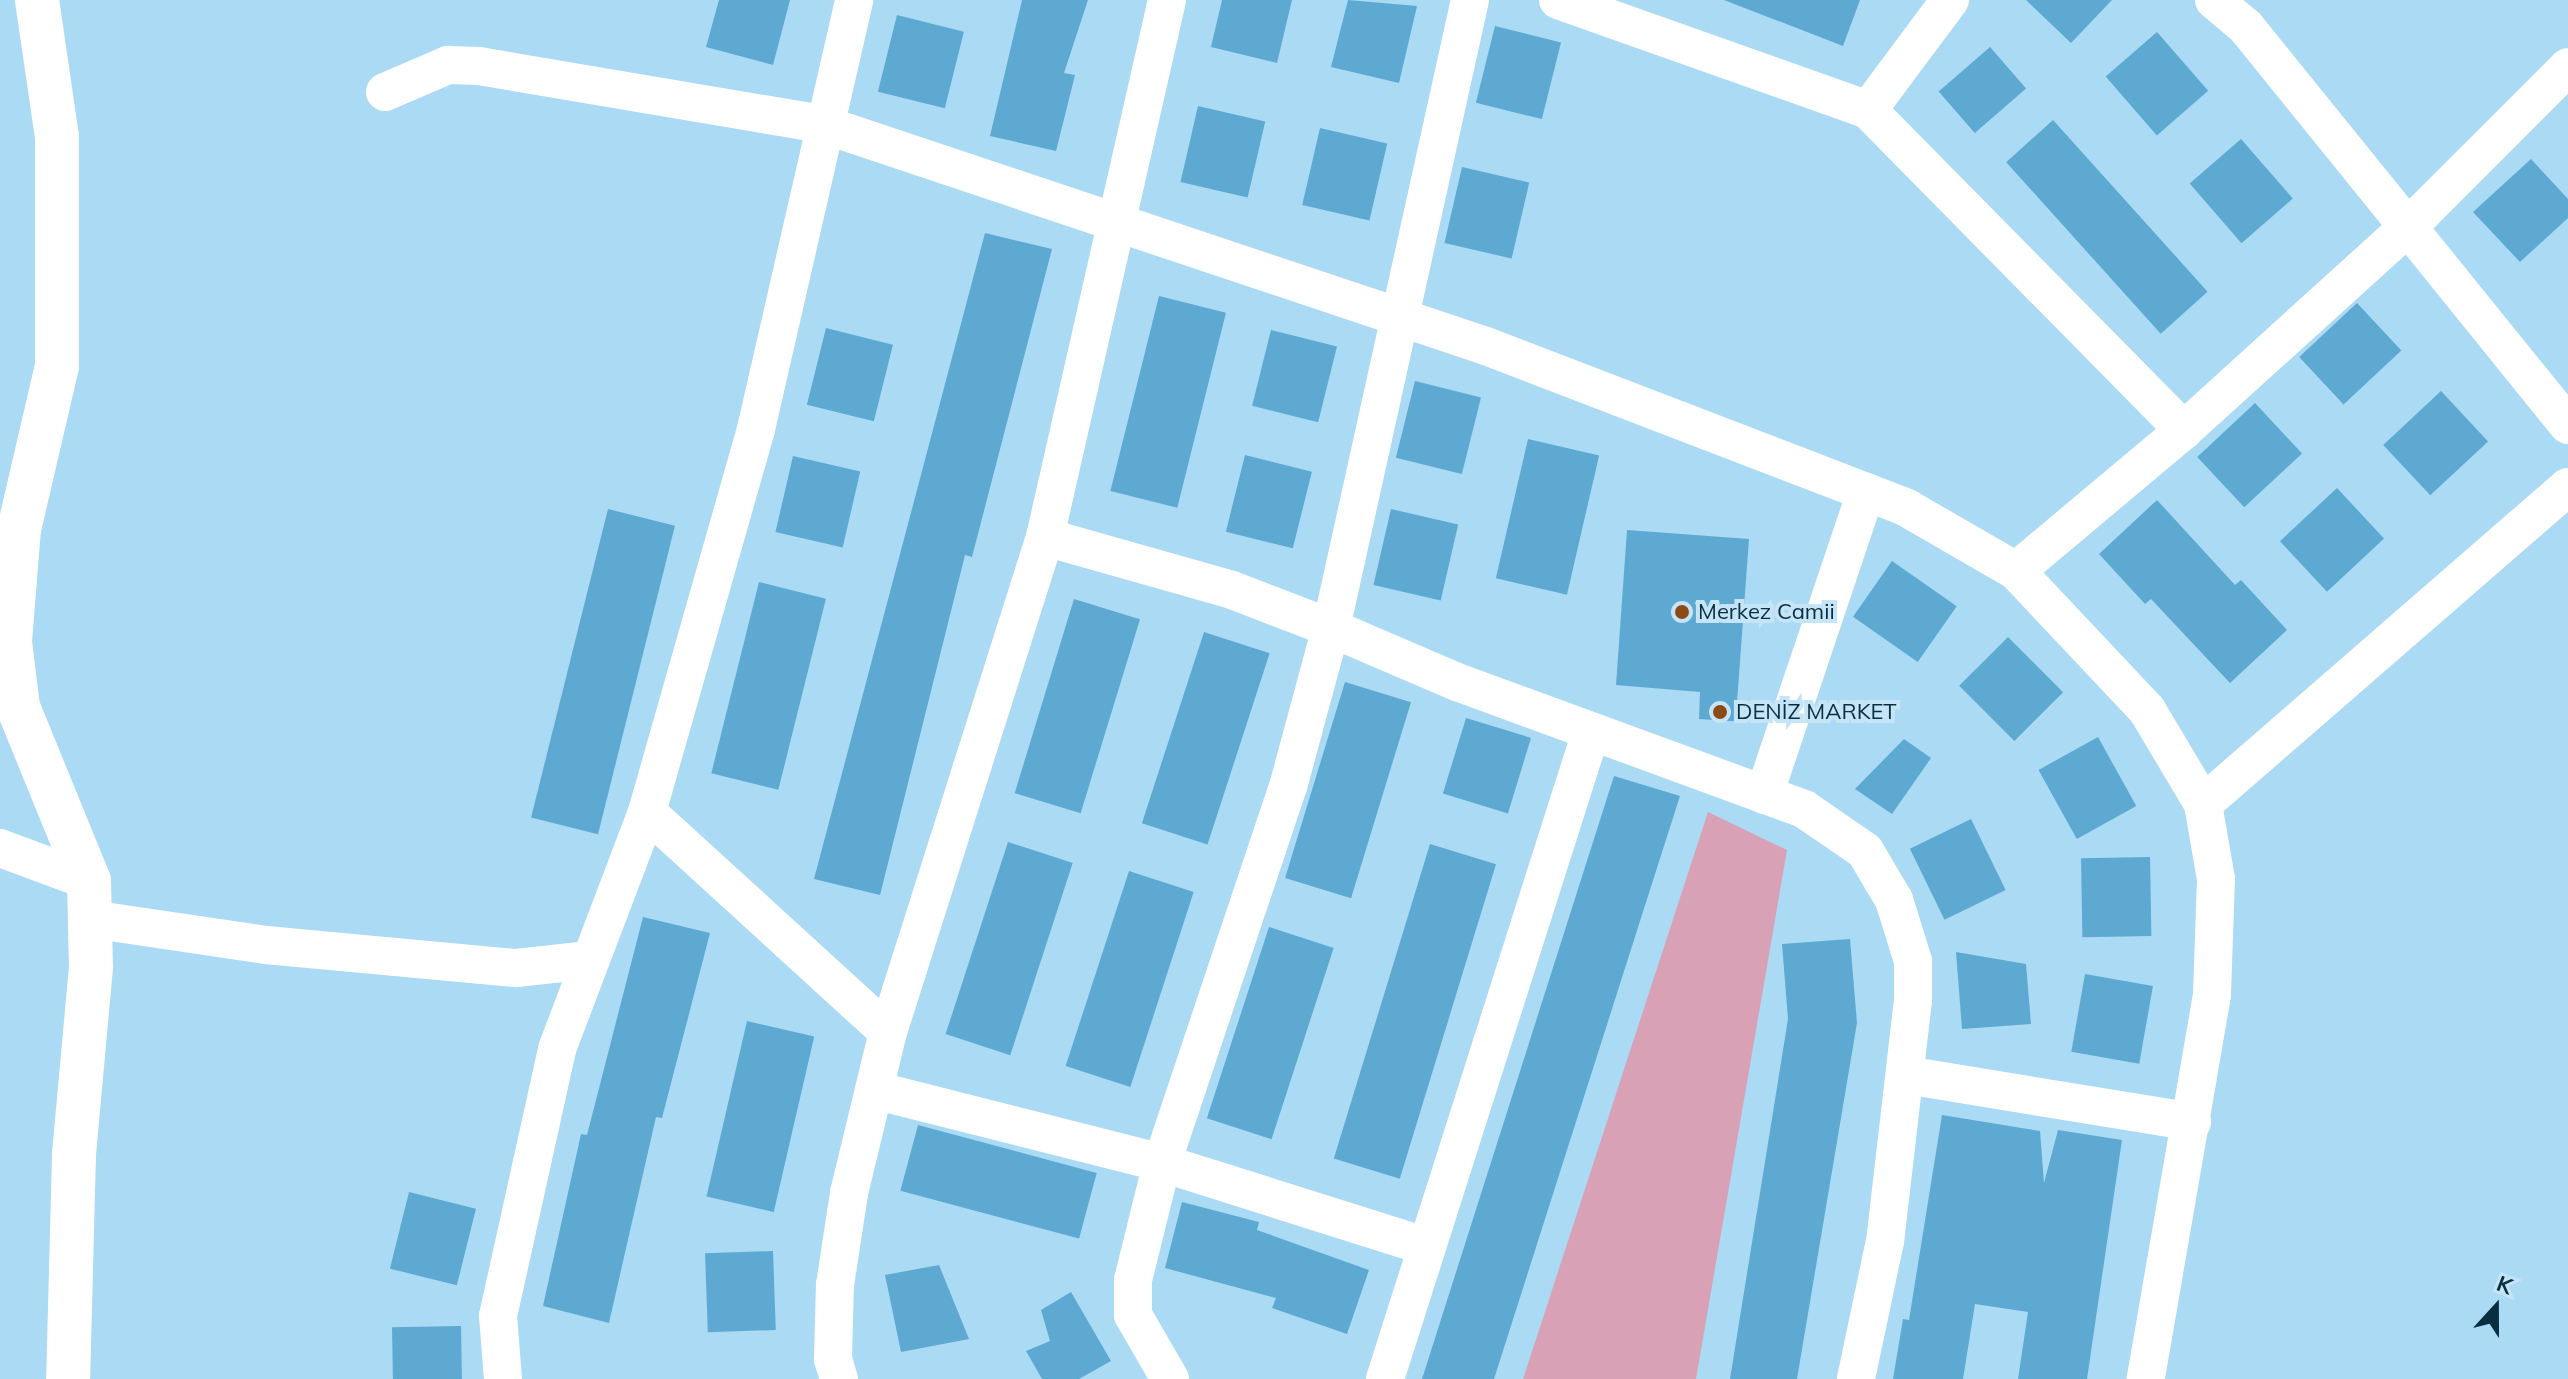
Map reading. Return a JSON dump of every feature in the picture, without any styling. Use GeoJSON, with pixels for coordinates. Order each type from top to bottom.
{"type":"FeatureCollection","features":[{"type":"Feature","properties":{"kind":"street"},"geometry":{"type":"LineString","coordinates":[[37,0],[57,137],[57,366],[19,529],[10,642],[18,707],[89,900],[74,1155],[68,1379]]}},
{"type":"Feature","properties":{"kind":"street"},"geometry":{"type":"LineString","coordinates":[[503,1379],[498,1316],[519,1208],[557,1049],[647,812],[756,429],[822,124],[854,0]]}},
{"type":"Feature","properties":{"kind":"street"},"geometry":{"type":"LineString","coordinates":[[839,1379],[833,1359],[835,1285],[874,1090],[888,1032],[1045,537],[1119,223],[1167,0]]}},
{"type":"Feature","properties":{"kind":"street"},"geometry":{"type":"LineString","coordinates":[[1170,1379],[1133,1315],[1133,1280],[1162,1163],[1288,787],[1331,628],[1397,315],[1470,0]]}},
{"type":"Feature","properties":{"kind":"street"},"geometry":{"type":"LineString","coordinates":[[1558,0],[1868,110],[2184,430]]}},
{"type":"Feature","properties":{"kind":"street"},"geometry":{"type":"LineString","coordinates":[[1868,110],[1950,0]]}},
{"type":"Feature","properties":{"kind":"street"},"geometry":{"type":"LineString","coordinates":[[2214,0],[2246,27],[2568,425]]}},
{"type":"Feature","properties":{"kind":"street"},"geometry":{"type":"LineString","coordinates":[[385,92],[448,65],[479,66],[822,124],[1397,315],[1907,508],[2016,571],[2147,710],[2203,804],[2216,879],[2212,995],[2146,1379]]}},
{"type":"Feature","properties":{"kind":"street"},"geometry":{"type":"LineString","coordinates":[[2016,571],[2184,430],[2408,227],[2568,67]]}},
{"type":"Feature","properties":{"kind":"street"},"geometry":{"type":"LineString","coordinates":[[2203,804],[2568,487]]}},
{"type":"Feature","properties":{"kind":"street"},"geometry":{"type":"LineString","coordinates":[[1764,795],[1866,492]]}},
{"type":"Feature","properties":{"kind":"street"},"geometry":{"type":"LineString","coordinates":[[1045,537],[1232,590],[1591,732],[1804,809],[1865,851],[1894,900],[1913,961],[1906,1075],[1885,1241],[1856,1379]]}},
{"type":"Feature","properties":{"kind":"street"},"geometry":{"type":"LineString","coordinates":[[1385,1379],[1591,732]]}},
{"type":"Feature","properties":{"kind":"street"},"geometry":{"type":"LineString","coordinates":[[647,812],[888,1032]]}},
{"type":"Feature","properties":{"kind":"street"},"geometry":{"type":"LineString","coordinates":[[0,848],[89,900],[266,945],[516,968],[590,960]]}},
{"type":"Feature","properties":{"kind":"street"},"geometry":{"type":"LineString","coordinates":[[1906,1075],[2192,1122]]}},
{"type":"Feature","properties":{"kind":"street"},"geometry":{"type":"LineString","coordinates":[[874,1090],[1162,1163],[1426,1246]]}},
{"type":"Feature","properties":{"kind":"shaded area"},"geometry":{"type":"Polygon","coordinates":[[[1708,812],[1787,850],[1696,1379],[1523,1379],[1708,812]]]}},
{"type":"Feature","properties":{"kind":"building"},"geometry":{"type":"Polygon","coordinates":[[[719,0],[790,0],[773,65],[706,47],[719,0]]]}},
{"type":"Feature","properties":{"kind":"building"},"geometry":{"type":"Polygon","coordinates":[[[1022,0],[1088,0],[1064,73],[1075,75],[1056,151],[990,136],[1022,0]]]}},
{"type":"Feature","properties":{"kind":"building"},"geometry":{"type":"Polygon","coordinates":[[[1222,0],[1292,0],[1277,63],[1211,47],[1222,0]]]}},
{"type":"Feature","properties":{"kind":"building"},"geometry":{"type":"Polygon","coordinates":[[[1348,0],[1417,6],[1399,83],[1331,67],[1348,0]]]}},
{"type":"Feature","properties":{"kind":"building"},"geometry":{"type":"Polygon","coordinates":[[[1724,0],[1860,0],[1843,46],[1724,0]]]}},
{"type":"Feature","properties":{"kind":"building"},"geometry":{"type":"Polygon","coordinates":[[[2026,0],[2112,0],[2071,43],[2026,0]]]}},
{"type":"Feature","properties":{"kind":"building"},"geometry":{"type":"Polygon","coordinates":[[[897,15],[964,32],[945,108],[878,92],[897,15]]]}},
{"type":"Feature","properties":{"kind":"building"},"geometry":{"type":"Polygon","coordinates":[[[1495,26],[1561,42],[1542,119],[1476,103],[1495,26]]]}},
{"type":"Feature","properties":{"kind":"building"},"geometry":{"type":"Polygon","coordinates":[[[2157,32],[2208,91],[2157,135],[2106,77],[2157,32]]]}},
{"type":"Feature","properties":{"kind":"building"},"geometry":{"type":"Polygon","coordinates":[[[1990,47],[2026,89],[1975,133],[1939,92],[1990,47]]]}},
{"type":"Feature","properties":{"kind":"building"},"geometry":{"type":"Polygon","coordinates":[[[1198,106],[1265,122],[1248,198],[1180,182],[1198,106]]]}},
{"type":"Feature","properties":{"kind":"building"},"geometry":{"type":"Polygon","coordinates":[[[2053,120],[2208,292],[2161,334],[2006,162],[2053,120]]]}},
{"type":"Feature","properties":{"kind":"building"},"geometry":{"type":"Polygon","coordinates":[[[1320,128],[1387,144],[1369,220],[1302,205],[1320,128]]]}},
{"type":"Feature","properties":{"kind":"building"},"geometry":{"type":"Polygon","coordinates":[[[2241,139],[2293,199],[2242,243],[2190,184],[2241,139]]]}},
{"type":"Feature","properties":{"kind":"building"},"geometry":{"type":"Polygon","coordinates":[[[2531,159],[2568,199],[2568,218],[2520,262],[2473,212],[2531,159]]]}},
{"type":"Feature","properties":{"kind":"building"},"geometry":{"type":"Polygon","coordinates":[[[1462,167],[1529,183],[1512,259],[1444,243],[1462,167]]]}},
{"type":"Feature","properties":{"kind":"building"},"geometry":{"type":"Polygon","coordinates":[[[985,233],[1052,249],[972,557],[965,555],[880,895],[814,879],[985,233]]]}},
{"type":"Feature","properties":{"kind":"building"},"geometry":{"type":"Polygon","coordinates":[[[1159,296],[1226,313],[1177,508],[1110,491],[1159,296]]]}},
{"type":"Feature","properties":{"kind":"building"},"geometry":{"type":"Polygon","coordinates":[[[2357,303],[2401,351],[2344,404],[2299,357],[2357,303]]]}},
{"type":"Feature","properties":{"kind":"building"},"geometry":{"type":"Polygon","coordinates":[[[826,328],[893,345],[874,421],[807,405],[826,328]]]}},
{"type":"Feature","properties":{"kind":"building"},"geometry":{"type":"Polygon","coordinates":[[[1271,330],[1337,346],[1318,422],[1252,406],[1271,330]]]}},
{"type":"Feature","properties":{"kind":"building"},"geometry":{"type":"Polygon","coordinates":[[[1415,381],[1481,397],[1462,474],[1396,458],[1415,381]]]}},
{"type":"Feature","properties":{"kind":"building"},"geometry":{"type":"Polygon","coordinates":[[[2441,391],[2488,441],[2430,495],[2383,445],[2441,391]]]}},
{"type":"Feature","properties":{"kind":"building"},"geometry":{"type":"Polygon","coordinates":[[[2255,403],[2302,453],[2244,507],[2197,457],[2255,403]]]}},
{"type":"Feature","properties":{"kind":"building"},"geometry":{"type":"Polygon","coordinates":[[[1528,439],[1599,455],[1567,595],[1496,578],[1528,439]]]}},
{"type":"Feature","properties":{"kind":"building"},"geometry":{"type":"Polygon","coordinates":[[[1245,455],[1312,472],[1293,548],[1226,532],[1245,455]]]}},
{"type":"Feature","properties":{"kind":"building"},"geometry":{"type":"Polygon","coordinates":[[[793,456],[860,472],[843,548],[775,532],[793,456]]]}},
{"type":"Feature","properties":{"kind":"building"},"geometry":{"type":"Polygon","coordinates":[[[2337,488],[2384,538],[2327,592],[2280,541],[2337,488]]]}},
{"type":"Feature","properties":{"kind":"building"},"geometry":{"type":"Polygon","coordinates":[[[2157,500],[2235,585],[2241,580],[2287,630],[2230,683],[2151,599],[2145,604],[2099,554],[2157,500]]]}},
{"type":"Feature","properties":{"kind":"building"},"geometry":{"type":"Polygon","coordinates":[[[608,509],[675,526],[598,834],[531,818],[608,509]]]}},
{"type":"Feature","properties":{"kind":"building"},"geometry":{"type":"Polygon","coordinates":[[[1391,509],[1458,525],[1441,601],[1373,585],[1391,509]]]}},
{"type":"Feature","properties":{"kind":"building","name":"Merkez Camii"},"geometry":{"type":"Polygon","coordinates":[[[1627,530],[1749,539],[1737,702],[1746,722],[1699,719],[1700,692],[1616,685],[1627,530]]]}},
{"type":"Feature","properties":{"kind":"building"},"geometry":{"type":"Polygon","coordinates":[[[1892,561],[1957,606],[1918,662],[1853,617],[1892,561]]]}},
{"type":"Feature","properties":{"kind":"building"},"geometry":{"type":"Polygon","coordinates":[[[759,582],[826,599],[778,790],[711,773],[759,582]]]}},
{"type":"Feature","properties":{"kind":"building"},"geometry":{"type":"Polygon","coordinates":[[[1074,599],[1140,619],[1081,813],[1015,793],[1074,599]]]}},
{"type":"Feature","properties":{"kind":"building"},"geometry":{"type":"Polygon","coordinates":[[[1204,632],[1270,653],[1208,844],[1142,823],[1204,632]]]}},
{"type":"Feature","properties":{"kind":"building"},"geometry":{"type":"Polygon","coordinates":[[[2008,637],[2063,692],[2014,741],[1959,686],[2008,637]]]}},
{"type":"Feature","properties":{"kind":"building"},"geometry":{"type":"Polygon","coordinates":[[[1345,682],[1411,702],[1351,898],[1285,878],[1345,682]]]}},
{"type":"Feature","properties":{"kind":"building"},"geometry":{"type":"Polygon","coordinates":[[[1466,718],[1531,738],[1508,813],[1443,794],[1466,718]]]}},
{"type":"Feature","properties":{"kind":"building"},"geometry":{"type":"Polygon","coordinates":[[[2098,737],[2136,806],[2077,839],[2039,770],[2098,737]]]}},
{"type":"Feature","properties":{"kind":"building"},"geometry":{"type":"Polygon","coordinates":[[[1904,739],[1931,758],[1892,814],[1855,789],[1904,739]]]}},
{"type":"Feature","properties":{"kind":"building"},"geometry":{"type":"Polygon","coordinates":[[[1614,776],[1680,796],[1494,1379],[1422,1379],[1614,776]]]}},
{"type":"Feature","properties":{"kind":"building"},"geometry":{"type":"Polygon","coordinates":[[[1971,819],[2006,890],[1945,920],[1910,849],[1971,819]]]}},
{"type":"Feature","properties":{"kind":"building"},"geometry":{"type":"Polygon","coordinates":[[[1008,842],[1073,863],[1010,1055],[946,1034],[1008,842]]]}},
{"type":"Feature","properties":{"kind":"building"},"geometry":{"type":"Polygon","coordinates":[[[1430,844],[1496,864],[1400,1179],[1334,1159],[1430,844]]]}},
{"type":"Feature","properties":{"kind":"building"},"geometry":{"type":"Polygon","coordinates":[[[2150,857],[2151,936],[2082,937],[2081,858],[2150,857]]]}},
{"type":"Feature","properties":{"kind":"building"},"geometry":{"type":"Polygon","coordinates":[[[1129,871],[1194,892],[1130,1087],[1066,1066],[1129,871]]]}},
{"type":"Feature","properties":{"kind":"building"},"geometry":{"type":"Polygon","coordinates":[[[643,917],[710,933],[662,1118],[656,1117],[609,1323],[543,1306],[581,1134],[587,1135],[643,917]]]}},
{"type":"Feature","properties":{"kind":"building"},"geometry":{"type":"Polygon","coordinates":[[[1269,927],[1334,948],[1272,1139],[1207,1118],[1269,927]]]}},
{"type":"Feature","properties":{"kind":"building"},"geometry":{"type":"Polygon","coordinates":[[[1850,939],[1857,1023],[1797,1379],[1730,1379],[1788,1019],[1782,944],[1850,939]]]}},
{"type":"Feature","properties":{"kind":"building"},"geometry":{"type":"Polygon","coordinates":[[[1956,952],[2026,964],[2031,1024],[1962,1029],[1956,952]]]}},
{"type":"Feature","properties":{"kind":"building"},"geometry":{"type":"Polygon","coordinates":[[[2085,974],[2153,986],[2139,1064],[2071,1052],[2085,974]]]}},
{"type":"Feature","properties":{"kind":"building"},"geometry":{"type":"Polygon","coordinates":[[[747,1021],[814,1037],[774,1212],[707,1196],[747,1021]]]}},
{"type":"Feature","properties":{"kind":"building"},"geometry":{"type":"Polygon","coordinates":[[[1942,1115],[2040,1131],[2044,1183],[2058,1130],[2122,1140],[2087,1379],[2018,1379],[2028,1312],[1975,1304],[1963,1379],[1893,1379],[1903,1319],[1909,1320],[1942,1115]]]}},
{"type":"Feature","properties":{"kind":"building"},"geometry":{"type":"Polygon","coordinates":[[[918,1125],[1097,1173],[1079,1239],[900,1191],[918,1125]]]}},
{"type":"Feature","properties":{"kind":"building"},"geometry":{"type":"Polygon","coordinates":[[[409,1192],[476,1209],[457,1285],[390,1269],[409,1192]]]}},
{"type":"Feature","properties":{"kind":"building"},"geometry":{"type":"Polygon","coordinates":[[[1182,1202],[1259,1222],[1257,1230],[1369,1270],[1347,1334],[1272,1308],[1276,1298],[1165,1268],[1182,1202]]]}},
{"type":"Feature","properties":{"kind":"building"},"geometry":{"type":"Polygon","coordinates":[[[773,1251],[776,1330],[708,1332],[705,1253],[773,1251]]]}},
{"type":"Feature","properties":{"kind":"building"},"geometry":{"type":"Polygon","coordinates":[[[939,1265],[969,1339],[901,1352],[885,1275],[939,1265]]]}},
{"type":"Feature","properties":{"kind":"building"},"geometry":{"type":"Polygon","coordinates":[[[1071,1292],[1111,1361],[1079,1379],[1042,1379],[1026,1351],[1050,1341],[1041,1310],[1071,1292]]]}},
{"type":"Feature","properties":{"kind":"building"},"geometry":{"type":"Polygon","coordinates":[[[461,1326],[462,1379],[393,1379],[392,1327],[461,1326]]]}},
{"type":"Feature","properties":{"kind":"place","name":"Merkez Camii"},"geometry":{"type":"Point","coordinates":[1682,612]}},
{"type":"Feature","properties":{"kind":"place","name":"DENİZ MARKET"},"geometry":{"type":"Point","coordinates":[1720,712]}}]}
